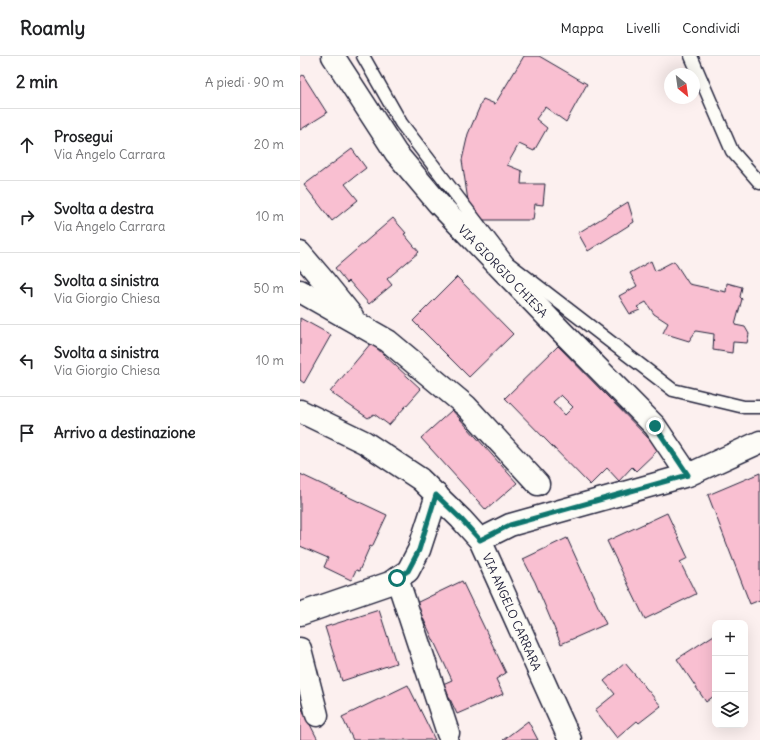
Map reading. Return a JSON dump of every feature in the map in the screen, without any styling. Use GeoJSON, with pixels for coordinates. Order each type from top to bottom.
{"type":"FeatureCollection","features":[{"type":"Feature","properties":{"kind":"street","name":"VIA GIORGIO CHIESA"},"geometry":{"type":"LineString","coordinates":[[333,56],[396,153],[438,203],[655,426],[688,475]]}},
{"type":"Feature","properties":{"kind":"street"},"geometry":{"type":"LineString","coordinates":[[300,253],[359,325]]}},
{"type":"Feature","properties":{"kind":"street"},"geometry":{"type":"LineString","coordinates":[[300,291],[388,341],[466,406],[538,484]]}},
{"type":"Feature","properties":{"kind":"street","name":"VIA ANGELO CARRARA"},"geometry":{"type":"LineString","coordinates":[[300,411],[364,442],[420,479],[480,540],[570,740]]}},
{"type":"Feature","properties":{"kind":"street"},"geometry":{"type":"LineString","coordinates":[[480,540],[510,525],[688,475],[760,442]]}},
{"type":"Feature","properties":{"kind":"street"},"geometry":{"type":"LineString","coordinates":[[300,614],[390,583],[408,571],[419,550],[436,495]]}},
{"type":"Feature","properties":{"kind":"street"},"geometry":{"type":"LineString","coordinates":[[397,578],[448,733]]}},
{"type":"Feature","properties":{"kind":"street"},"geometry":{"type":"LineString","coordinates":[[300,648],[304,683],[317,715]]}},
{"type":"Feature","properties":{"kind":"lane"},"geometry":{"type":"LineString","coordinates":[[363,56],[401,124],[508,263],[673,390],[744,407],[760,407]]}},
{"type":"Feature","properties":{"kind":"lane"},"geometry":{"type":"LineString","coordinates":[[691,56],[732,151],[760,183]]}},
{"type":"Feature","properties":{"kind":"building"},"geometry":{"type":"Polygon","coordinates":[[[524,56],[539,56],[587,84],[566,122],[545,107],[536,119],[547,128],[534,151],[519,144],[507,165],[522,171],[521,184],[545,184],[543,205],[535,204],[533,220],[484,220],[469,208],[462,160],[468,134],[483,99],[495,104],[524,56]]]}},
{"type":"Feature","properties":{"kind":"building"},"geometry":{"type":"Polygon","coordinates":[[[303,75],[327,113],[300,130],[300,77],[303,75]]]}},
{"type":"Feature","properties":{"kind":"building"},"geometry":{"type":"Polygon","coordinates":[[[352,149],[366,168],[345,184],[358,200],[332,221],[304,185],[352,149]]]}},
{"type":"Feature","properties":{"kind":"building"},"geometry":{"type":"Polygon","coordinates":[[[628,202],[634,222],[588,251],[578,233],[628,202]]]}},
{"type":"Feature","properties":{"kind":"building"},"geometry":{"type":"Polygon","coordinates":[[[393,218],[406,233],[404,234],[419,252],[387,279],[392,285],[369,304],[349,281],[347,283],[335,268],[393,218]]]}},
{"type":"Feature","properties":{"kind":"building"},"geometry":{"type":"Polygon","coordinates":[[[651,261],[655,271],[674,261],[689,284],[726,292],[727,283],[742,287],[740,297],[742,299],[735,325],[745,327],[749,334],[747,343],[733,342],[732,353],[713,350],[714,334],[696,331],[689,341],[663,333],[668,323],[654,314],[646,302],[637,307],[640,310],[630,314],[619,296],[637,286],[630,273],[651,261]]]}},
{"type":"Feature","properties":{"kind":"building"},"geometry":{"type":"Polygon","coordinates":[[[457,277],[513,334],[469,377],[413,321],[457,277]]]}},
{"type":"Feature","properties":{"kind":"building"},"geometry":{"type":"Polygon","coordinates":[[[300,318],[331,335],[304,383],[300,380],[300,318]]]}},
{"type":"Feature","properties":{"kind":"building"},"geometry":{"type":"Polygon","coordinates":[[[371,343],[421,389],[389,425],[374,414],[368,418],[330,392],[371,343]]]}},
{"type":"Feature","properties":{"kind":"building"},"geometry":{"type":"Polygon","coordinates":[[[558,346],[659,449],[636,471],[632,467],[619,481],[607,468],[590,485],[505,398],[558,346]],[[561,395],[553,402],[565,415],[573,407],[561,395]]]}},
{"type":"Feature","properties":{"kind":"building"},"geometry":{"type":"Polygon","coordinates":[[[452,410],[517,483],[486,510],[421,438],[452,410]]]}},
{"type":"Feature","properties":{"kind":"building"},"geometry":{"type":"Polygon","coordinates":[[[760,473],[760,600],[750,604],[708,495],[760,473]]]}},
{"type":"Feature","properties":{"kind":"building"},"geometry":{"type":"Polygon","coordinates":[[[300,474],[387,515],[372,547],[370,546],[359,571],[356,570],[351,580],[324,567],[328,558],[300,546],[300,474]]]}},
{"type":"Feature","properties":{"kind":"building"},"geometry":{"type":"Polygon","coordinates":[[[667,513],[688,558],[680,562],[696,594],[645,619],[607,541],[667,513]]]}},
{"type":"Feature","properties":{"kind":"building"},"geometry":{"type":"Polygon","coordinates":[[[567,538],[606,624],[561,644],[535,582],[523,559],[567,538]]]}},
{"type":"Feature","properties":{"kind":"building"},"geometry":{"type":"Polygon","coordinates":[[[462,581],[506,673],[496,679],[503,694],[457,714],[443,684],[452,680],[416,603],[462,581]]]}},
{"type":"Feature","properties":{"kind":"building"},"geometry":{"type":"Polygon","coordinates":[[[379,610],[396,663],[342,681],[325,627],[379,610]]]}},
{"type":"Feature","properties":{"kind":"building"},"geometry":{"type":"Polygon","coordinates":[[[712,636],[712,697],[706,702],[677,659],[712,636]]]}},
{"type":"Feature","properties":{"kind":"building"},"geometry":{"type":"Polygon","coordinates":[[[625,663],[661,706],[639,723],[637,721],[617,738],[595,710],[615,694],[604,681],[625,663]]]}},
{"type":"Feature","properties":{"kind":"building"},"geometry":{"type":"Polygon","coordinates":[[[408,685],[435,740],[353,740],[342,717],[408,685]]]}},
{"type":"Feature","properties":{"kind":"building"},"geometry":{"type":"Polygon","coordinates":[[[301,707],[318,740],[300,740],[301,707]]]}},
{"type":"Feature","properties":{"kind":"building"},"geometry":{"type":"Polygon","coordinates":[[[528,721],[538,740],[503,740],[528,721]]]}},
{"type":"Feature","properties":{"kind":"route"},"geometry":{"type":"LineString","coordinates":[[397,578],[408,571],[419,550],[436,495],[480,540],[510,525],[688,475],[655,426]]}}]}
